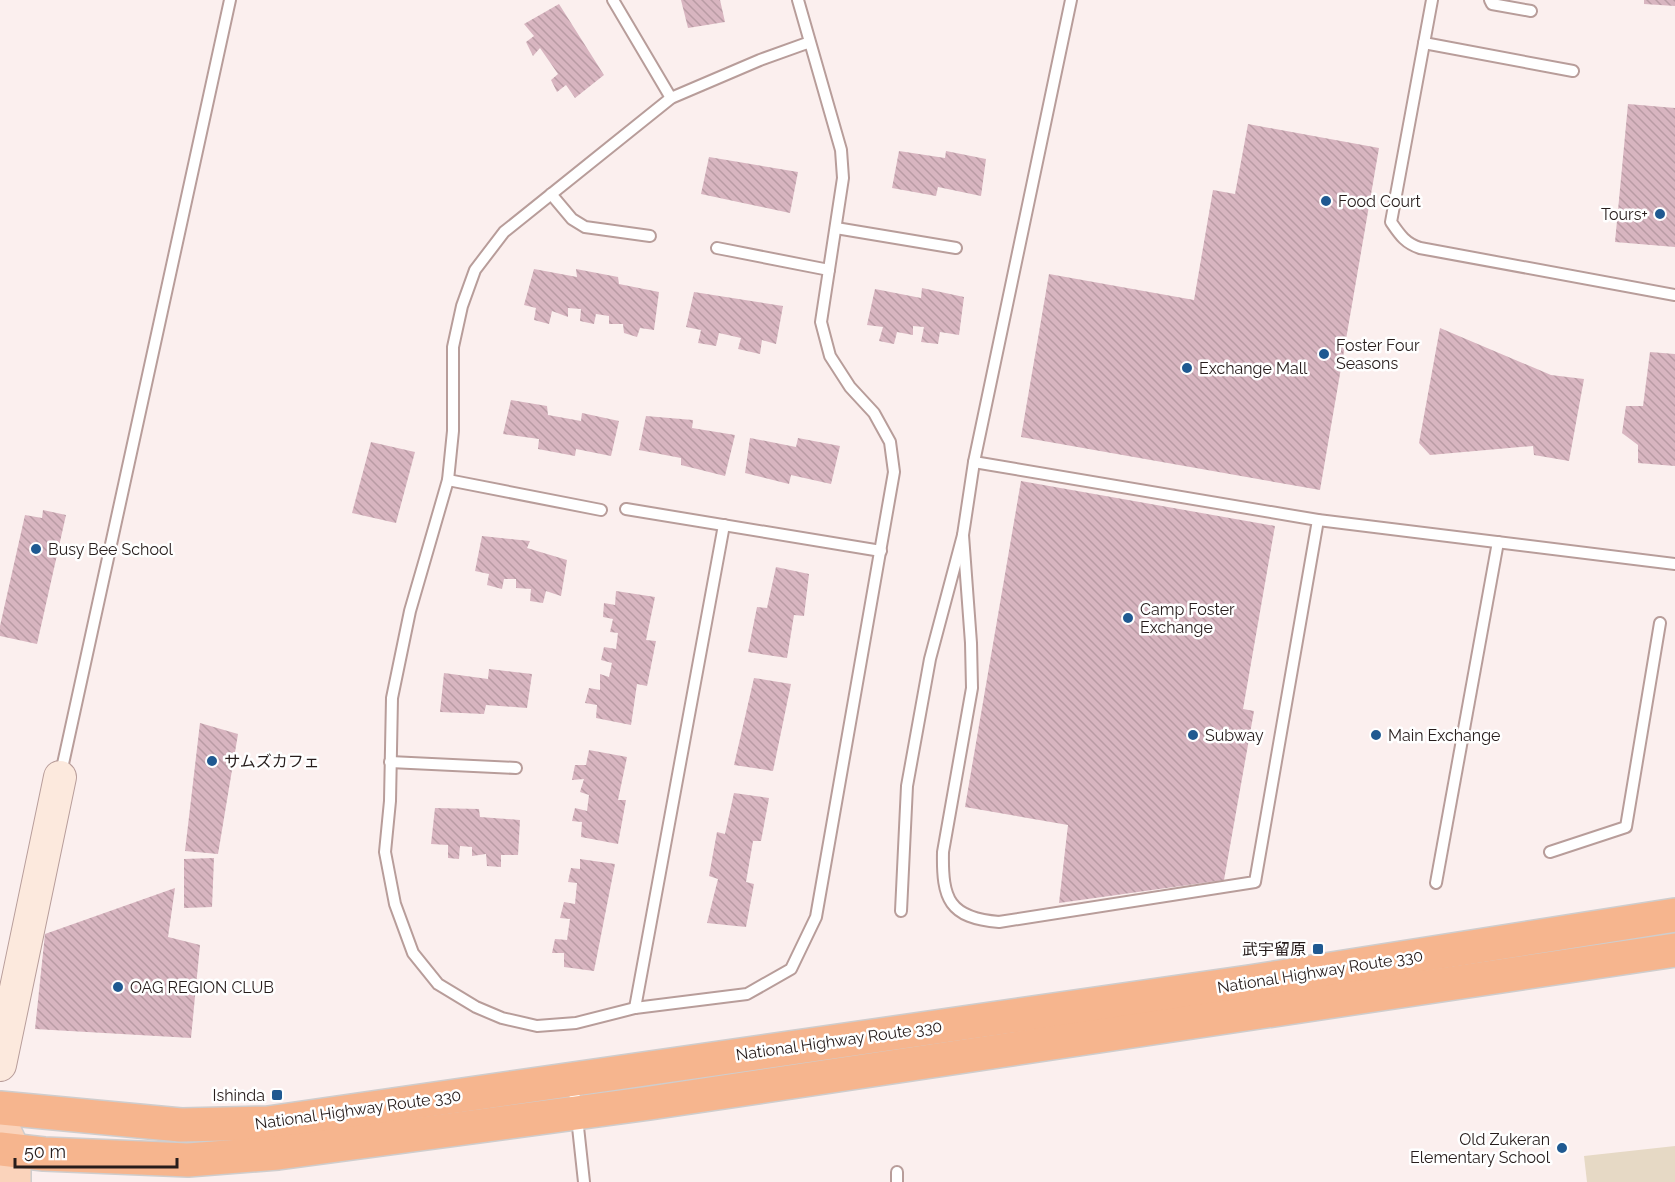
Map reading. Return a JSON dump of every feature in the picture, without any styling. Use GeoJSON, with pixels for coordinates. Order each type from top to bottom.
{"type":"FeatureCollection","features":[{"type":"Feature","properties":{"kind":"highway","name":"National Highway Route 330"},"geometry":{"type":"LineString","coordinates":[[0,1108],[181,1125],[268,1123],[1249,982],[1675,915]]}},
{"type":"Feature","properties":{"kind":"highway","name":"National Highway Route 330"},"geometry":{"type":"LineString","coordinates":[[9,1161],[199,1159],[278,1153],[576,1113],[1675,950]]}},
{"type":"Feature","properties":{"kind":"main road"},"geometry":{"type":"LineString","coordinates":[[0,1122],[9,1161]]}},
{"type":"Feature","properties":{"kind":"street"},"geometry":{"type":"LineString","coordinates":[[0,1065],[60,777]]}},
{"type":"Feature","properties":{"kind":"lane"},"geometry":{"type":"LineString","coordinates":[[60,777],[230,0]]}},
{"type":"Feature","properties":{"kind":"lane"},"geometry":{"type":"LineString","coordinates":[[613,0],[671,98]]}},
{"type":"Feature","properties":{"kind":"lane"},"geometry":{"type":"LineString","coordinates":[[798,0],[841,150],[843,178],[821,322],[830,356],[850,387],[874,413],[890,442],[894,472],[816,917],[791,969],[747,994],[635,1008],[576,1023],[537,1026],[502,1018],[476,1007],[438,984],[413,952],[395,904],[385,852],[392,698],[410,612],[448,480],[453,432],[453,347],[465,297],[475,270],[504,232],[671,98],[760,60],[810,42]]}},
{"type":"Feature","properties":{"kind":"lane"},"geometry":{"type":"LineString","coordinates":[[901,911],[907,786],[930,659],[963,535],[974,462],[1071,0]]}},
{"type":"Feature","properties":{"kind":"lane"},"geometry":{"type":"LineString","coordinates":[[1432,0],[1391,222],[1404,240],[1420,248],[1675,295]]}},
{"type":"Feature","properties":{"kind":"lane"},"geometry":{"type":"LineString","coordinates":[[1490,0],[1492,4],[1531,11]]}},
{"type":"Feature","properties":{"kind":"lane"},"geometry":{"type":"LineString","coordinates":[[1424,43],[1573,71]]}},
{"type":"Feature","properties":{"kind":"lane"},"geometry":{"type":"LineString","coordinates":[[551,194],[572,219],[585,227],[650,236]]}},
{"type":"Feature","properties":{"kind":"lane"},"geometry":{"type":"LineString","coordinates":[[836,228],[956,248]]}},
{"type":"Feature","properties":{"kind":"lane"},"geometry":{"type":"LineString","coordinates":[[717,248],[829,270]]}},
{"type":"Feature","properties":{"kind":"lane"},"geometry":{"type":"LineString","coordinates":[[974,462],[1318,520],[1675,564]]}},
{"type":"Feature","properties":{"kind":"lane"},"geometry":{"type":"LineString","coordinates":[[448,480],[601,510]]}},
{"type":"Feature","properties":{"kind":"lane"},"geometry":{"type":"LineString","coordinates":[[626,509],[881,551]]}},
{"type":"Feature","properties":{"kind":"lane"},"geometry":{"type":"LineString","coordinates":[[963,535],[972,688],[943,852],[943,872],[948,897],[957,910],[973,920],[999,922],[1254,882],[1318,520]]}},
{"type":"Feature","properties":{"kind":"lane"},"geometry":{"type":"LineString","coordinates":[[635,1008],[724,525]]}},
{"type":"Feature","properties":{"kind":"lane"},"geometry":{"type":"LineString","coordinates":[[1436,883],[1498,542]]}},
{"type":"Feature","properties":{"kind":"lane"},"geometry":{"type":"LineString","coordinates":[[1550,852],[1626,827],[1660,623]]}},
{"type":"Feature","properties":{"kind":"lane"},"geometry":{"type":"LineString","coordinates":[[390,762],[516,768]]}},
{"type":"Feature","properties":{"kind":"lane"},"geometry":{"type":"LineString","coordinates":[[573,1078],[584,1182]]}},
{"type":"Feature","properties":{"kind":"shaded area"},"geometry":{"type":"Polygon","coordinates":[[[1675,1146],[1675,1182],[1587,1182],[1584,1156],[1675,1146]]]}},
{"type":"Feature","properties":{"kind":"building"},"geometry":{"type":"Polygon","coordinates":[[[681,0],[720,0],[725,22],[688,28],[681,0]]]}},
{"type":"Feature","properties":{"kind":"building"},"geometry":{"type":"Polygon","coordinates":[[[1644,0],[1675,0],[1675,6],[1644,4],[1644,0]]]}},
{"type":"Feature","properties":{"kind":"building"},"geometry":{"type":"Polygon","coordinates":[[[559,4],[604,75],[575,98],[566,85],[557,92],[551,80],[558,74],[540,48],[533,56],[526,42],[534,36],[524,24],[559,4]]]}},
{"type":"Feature","properties":{"kind":"building"},"geometry":{"type":"Polygon","coordinates":[[[1628,104],[1675,108],[1675,247],[1615,242],[1628,104]]]}},
{"type":"Feature","properties":{"kind":"building","name":"Exchange Mall"},"geometry":{"type":"Polygon","coordinates":[[[1248,124],[1379,148],[1320,490],[1021,437],[1049,274],[1194,300],[1213,190],[1235,194],[1248,124]]]}},
{"type":"Feature","properties":{"kind":"building"},"geometry":{"type":"Polygon","coordinates":[[[899,151],[945,158],[946,151],[986,159],[981,196],[938,187],[936,196],[892,188],[899,151]]]}},
{"type":"Feature","properties":{"kind":"building"},"geometry":{"type":"Polygon","coordinates":[[[709,157],[798,172],[790,213],[701,194],[709,157]]]}},
{"type":"Feature","properties":{"kind":"building"},"geometry":{"type":"Polygon","coordinates":[[[534,269],[577,277],[576,269],[618,277],[619,284],[659,292],[654,330],[640,328],[637,337],[624,333],[623,324],[609,324],[609,316],[596,314],[594,324],[580,321],[581,309],[568,308],[568,317],[552,311],[549,324],[534,320],[536,308],[524,305],[534,269]]]}},
{"type":"Feature","properties":{"kind":"building"},"geometry":{"type":"Polygon","coordinates":[[[922,288],[964,297],[959,335],[940,332],[938,344],[921,342],[924,327],[913,326],[913,335],[897,332],[894,344],[879,341],[883,327],[867,325],[875,289],[921,298],[922,288]]]}},
{"type":"Feature","properties":{"kind":"building"},"geometry":{"type":"Polygon","coordinates":[[[694,292],[783,306],[776,344],[762,340],[760,354],[738,349],[741,338],[719,333],[716,346],[698,343],[701,330],[686,327],[694,292]]]}},
{"type":"Feature","properties":{"kind":"building"},"geometry":{"type":"Polygon","coordinates":[[[1440,328],[1551,375],[1584,379],[1569,461],[1534,455],[1533,446],[1430,455],[1419,443],[1440,328]]]}},
{"type":"Feature","properties":{"kind":"building"},"geometry":{"type":"Polygon","coordinates":[[[1650,352],[1675,354],[1675,466],[1638,463],[1638,445],[1622,433],[1626,406],[1643,406],[1650,352]]]}},
{"type":"Feature","properties":{"kind":"building"},"geometry":{"type":"Polygon","coordinates":[[[511,400],[547,406],[548,415],[581,421],[582,413],[619,421],[611,456],[576,449],[575,456],[538,449],[539,439],[503,434],[511,400]]]}},
{"type":"Feature","properties":{"kind":"building"},"geometry":{"type":"Polygon","coordinates":[[[646,416],[693,420],[692,428],[735,435],[725,476],[681,465],[681,458],[639,450],[646,416]]]}},
{"type":"Feature","properties":{"kind":"building"},"geometry":{"type":"Polygon","coordinates":[[[750,438],[796,447],[798,438],[840,446],[831,484],[791,475],[789,484],[745,473],[750,438]]]}},
{"type":"Feature","properties":{"kind":"building"},"geometry":{"type":"Polygon","coordinates":[[[371,442],[415,452],[396,523],[352,513],[371,442]]]}},
{"type":"Feature","properties":{"kind":"building","name":"Camp Foster Exchange"},"geometry":{"type":"Polygon","coordinates":[[[1021,481],[1275,526],[1243,709],[1254,711],[1224,880],[1059,903],[1068,825],[965,807],[1021,481]]]}},
{"type":"Feature","properties":{"kind":"building"},"geometry":{"type":"Polygon","coordinates":[[[43,510],[66,515],[37,644],[0,636],[0,626],[25,515],[42,518],[43,510]]]}},
{"type":"Feature","properties":{"kind":"building"},"geometry":{"type":"Polygon","coordinates":[[[482,536],[530,541],[527,548],[567,560],[561,596],[546,591],[543,603],[530,601],[531,589],[516,588],[516,579],[504,579],[502,589],[487,585],[489,574],[475,571],[482,536]]]}},
{"type":"Feature","properties":{"kind":"building"},"geometry":{"type":"Polygon","coordinates":[[[776,567],[809,574],[804,616],[794,615],[787,658],[748,652],[757,607],[767,608],[776,567]]]}},
{"type":"Feature","properties":{"kind":"building"},"geometry":{"type":"Polygon","coordinates":[[[616,591],[655,597],[646,640],[656,641],[647,686],[637,684],[631,725],[596,718],[597,705],[585,703],[589,688],[600,690],[600,674],[609,677],[612,663],[601,660],[604,647],[616,649],[618,633],[610,632],[613,619],[603,617],[604,603],[615,605],[616,591]]]}},
{"type":"Feature","properties":{"kind":"building"},"geometry":{"type":"Polygon","coordinates":[[[489,669],[532,674],[527,708],[486,705],[484,714],[440,712],[444,673],[488,679],[489,669]]]}},
{"type":"Feature","properties":{"kind":"building"},"geometry":{"type":"Polygon","coordinates":[[[754,678],[791,684],[773,771],[734,765],[754,678]]]}},
{"type":"Feature","properties":{"kind":"building"},"geometry":{"type":"Polygon","coordinates":[[[200,723],[238,734],[218,854],[185,851],[200,723]]]}},
{"type":"Feature","properties":{"kind":"building"},"geometry":{"type":"Polygon","coordinates":[[[589,750],[627,757],[618,800],[626,800],[618,844],[581,837],[582,822],[572,821],[575,808],[587,811],[589,795],[580,792],[584,779],[572,780],[575,765],[586,765],[589,750]]]}},
{"type":"Feature","properties":{"kind":"building"},"geometry":{"type":"Polygon","coordinates":[[[734,793],[769,798],[761,841],[753,841],[746,882],[754,884],[746,927],[707,923],[718,879],[709,876],[717,832],[725,834],[734,793]]]}},
{"type":"Feature","properties":{"kind":"building"},"geometry":{"type":"Polygon","coordinates":[[[435,808],[479,809],[480,817],[520,820],[518,855],[501,855],[501,867],[487,866],[486,854],[472,856],[472,847],[460,846],[459,859],[448,858],[448,845],[431,844],[435,808]]]}},
{"type":"Feature","properties":{"kind":"building"},"geometry":{"type":"Polygon","coordinates":[[[214,858],[212,907],[184,908],[184,859],[214,858]]]}},
{"type":"Feature","properties":{"kind":"building"},"geometry":{"type":"Polygon","coordinates":[[[580,859],[615,864],[594,971],[564,967],[564,953],[552,953],[555,939],[567,940],[570,919],[560,918],[564,902],[575,904],[577,883],[568,882],[571,868],[580,869],[580,859]]]}},
{"type":"Feature","properties":{"kind":"building","name":"OAG REGION CLUB"},"geometry":{"type":"Polygon","coordinates":[[[175,888],[168,937],[200,945],[191,1038],[35,1029],[45,934],[175,888]]]}},
{"type":"Feature","properties":{"kind":"place","name":"Food Court"},"geometry":{"type":"Point","coordinates":[1326,201]}},
{"type":"Feature","properties":{"kind":"place","name":"Tours+"},"geometry":{"type":"Point","coordinates":[1660,214]}},
{"type":"Feature","properties":{"kind":"place","name":"Foster Four Seasons"},"geometry":{"type":"Point","coordinates":[1324,354]}},
{"type":"Feature","properties":{"kind":"place","name":"Exchange Mall"},"geometry":{"type":"Point","coordinates":[1187,368]}},
{"type":"Feature","properties":{"kind":"place","name":"Busy Bee School"},"geometry":{"type":"Point","coordinates":[36,549]}},
{"type":"Feature","properties":{"kind":"place","name":"Camp Foster Exchange"},"geometry":{"type":"Point","coordinates":[1128,618]}},
{"type":"Feature","properties":{"kind":"place","name":"Subway"},"geometry":{"type":"Point","coordinates":[1193,735]}},
{"type":"Feature","properties":{"kind":"place","name":"Main Exchange"},"geometry":{"type":"Point","coordinates":[1376,735]}},
{"type":"Feature","properties":{"kind":"place","name":"サムズカフェ"},"geometry":{"type":"Point","coordinates":[212,761]}},
{"type":"Feature","properties":{"kind":"place","name":"武宇留原"},"geometry":{"type":"Point","coordinates":[1318,949]}},
{"type":"Feature","properties":{"kind":"place","name":"OAG REGION CLUB"},"geometry":{"type":"Point","coordinates":[118,987]}},
{"type":"Feature","properties":{"kind":"place","name":"Ishinda"},"geometry":{"type":"Point","coordinates":[277,1095]}},
{"type":"Feature","properties":{"kind":"place","name":"Old Zukeran Elementary School"},"geometry":{"type":"Point","coordinates":[1562,1148]}}]}
